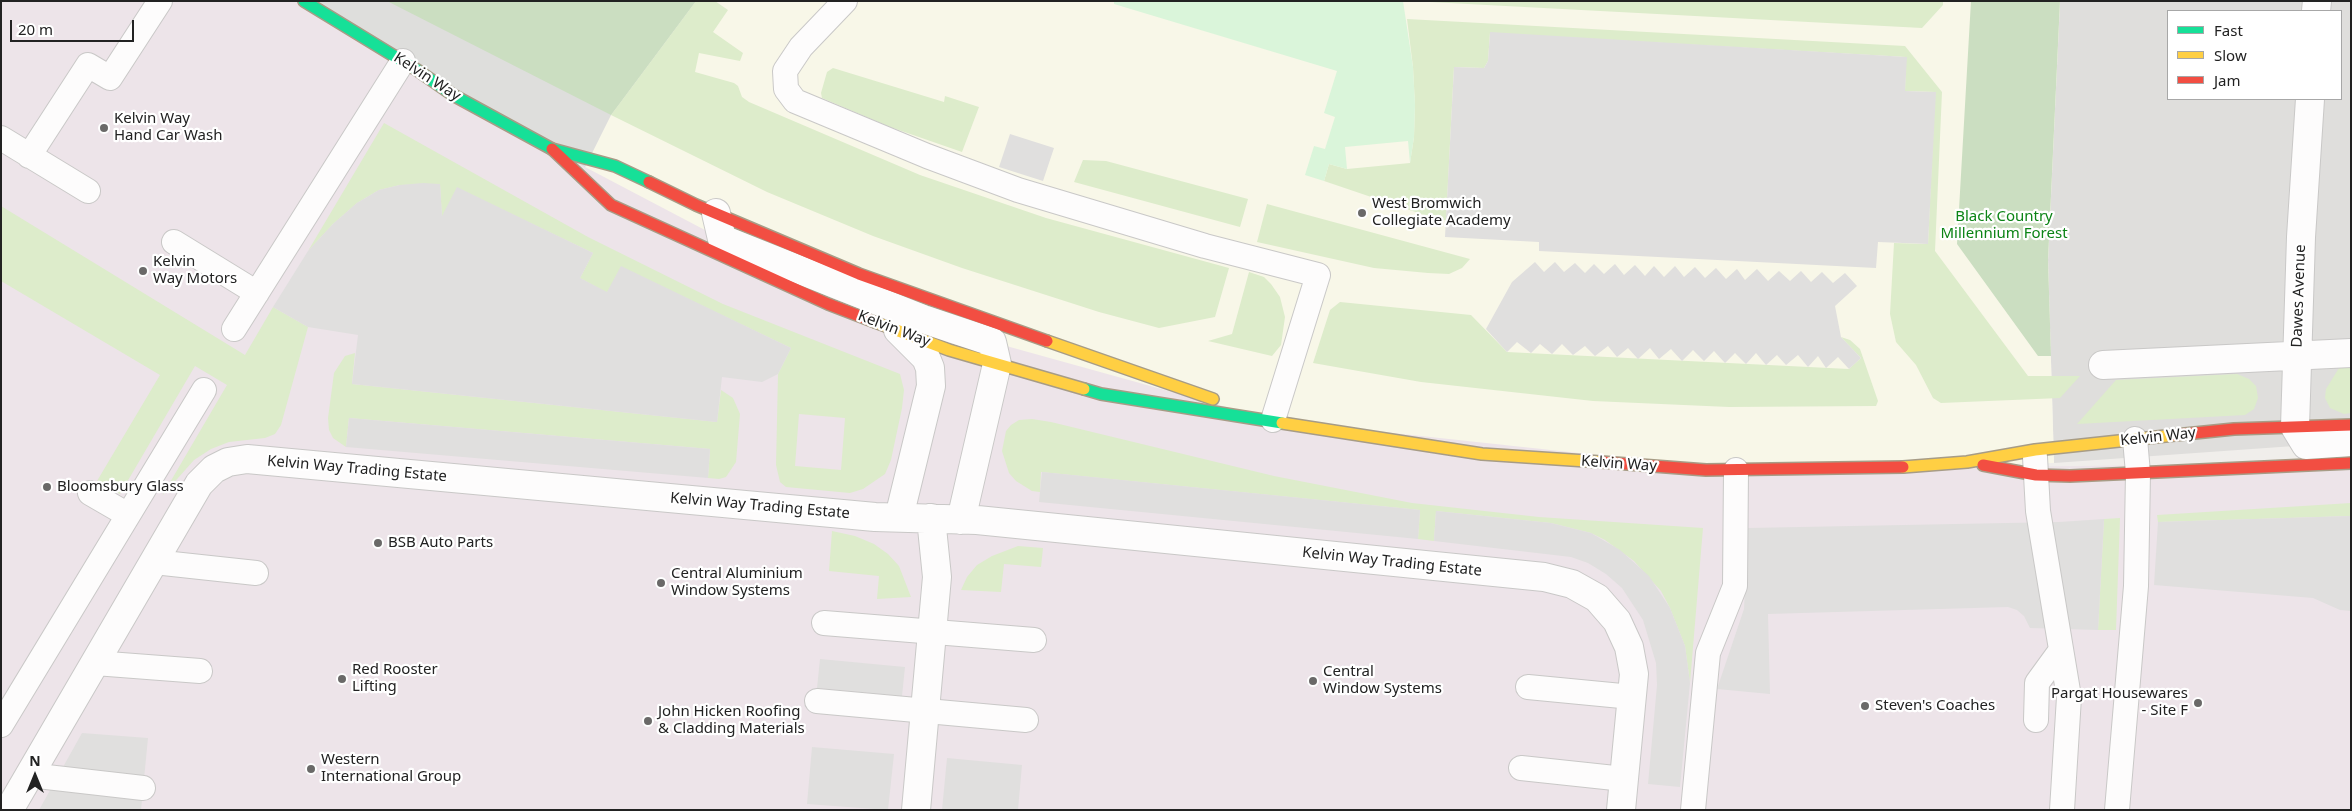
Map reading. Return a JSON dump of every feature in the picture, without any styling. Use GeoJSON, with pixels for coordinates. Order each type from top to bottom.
{"type":"FeatureCollection","features":[{"type":"Feature","properties":{"kind":"main road","name":"Kelvin Way"},"geometry":{"type":"LineString","coordinates":[[304,1],[403,61],[454,95],[552,149],[616,166],[716,213],[858,274],[1273,420]]}},
{"type":"Feature","properties":{"kind":"main road","name":"Kelvin Way"},"geometry":{"type":"LineString","coordinates":[[552,149],[611,205],[828,304],[949,350],[1101,394],[1482,454],[1706,470],[1917,467],[1967,462],[2035,450],[2234,429],[2351,425]]}},
{"type":"Feature","properties":{"kind":"main road","name":"Kelvin Way"},"geometry":{"type":"LineString","coordinates":[[1967,462],[2036,475],[2070,476],[2351,463]]}},
{"type":"Feature","properties":{"kind":"street","name":"Dawes Avenue"},"geometry":{"type":"LineString","coordinates":[[2295,427],[2301,238],[2310,100]]}},
{"type":"Feature","properties":{"kind":"street"},"geometry":{"type":"LineString","coordinates":[[716,213],[722,239],[923,319],[992,342],[998,364],[961,520]]}},
{"type":"Feature","properties":{"kind":"street"},"geometry":{"type":"LineString","coordinates":[[898,330],[926,358],[930,368],[931,386],[899,518]]}},
{"type":"Feature","properties":{"kind":"street"},"geometry":{"type":"LineString","coordinates":[[2103,365],[2351,353]]}},
{"type":"Feature","properties":{"kind":"street"},"geometry":{"type":"LineString","coordinates":[[2295,427],[2306,445],[2351,442]]}},
{"type":"Feature","properties":{"kind":"street","name":"Kelvin Way Trading Estate"},"geometry":{"type":"LineString","coordinates":[[9,810],[200,484],[214,469],[228,462],[247,459],[899,518],[961,520],[1544,577],[1572,584],[1597,598],[1617,621],[1629,648],[1634,674],[1621,810]]}},
{"type":"Feature","properties":{"kind":"street"},"geometry":{"type":"LineString","coordinates":[[916,810],[937,577],[931,518]]}},
{"type":"Feature","properties":{"kind":"lane"},"geometry":{"type":"LineString","coordinates":[[30,156],[88,66],[110,78],[160,1]]}},
{"type":"Feature","properties":{"kind":"lane"},"geometry":{"type":"LineString","coordinates":[[846,1],[801,47],[786,71],[786,89],[795,101],[927,156],[1018,190],[1205,246],[1318,275],[1273,420]]}},
{"type":"Feature","properties":{"kind":"lane"},"geometry":{"type":"LineString","coordinates":[[234,329],[403,61]]}},
{"type":"Feature","properties":{"kind":"lane"},"geometry":{"type":"LineString","coordinates":[[1,138],[88,191]]}},
{"type":"Feature","properties":{"kind":"lane"},"geometry":{"type":"LineString","coordinates":[[174,242],[257,293]]}},
{"type":"Feature","properties":{"kind":"lane"},"geometry":{"type":"LineString","coordinates":[[1,725],[76,585],[106,535],[128,515],[204,390]]}},
{"type":"Feature","properties":{"kind":"lane"},"geometry":{"type":"LineString","coordinates":[[2117,810],[2136,586],[2138,474],[2135,439]]}},
{"type":"Feature","properties":{"kind":"lane"},"geometry":{"type":"LineString","coordinates":[[2035,450],[2038,511],[2069,697],[2062,810]]}},
{"type":"Feature","properties":{"kind":"lane"},"geometry":{"type":"LineString","coordinates":[[1693,810],[1708,653],[1734,586],[1736,470]]}},
{"type":"Feature","properties":{"kind":"lane"},"geometry":{"type":"LineString","coordinates":[[90,493],[128,515]]}},
{"type":"Feature","properties":{"kind":"lane"},"geometry":{"type":"LineString","coordinates":[[154,562],[256,573]]}},
{"type":"Feature","properties":{"kind":"lane"},"geometry":{"type":"LineString","coordinates":[[824,623],[1034,640]]}},
{"type":"Feature","properties":{"kind":"lane"},"geometry":{"type":"LineString","coordinates":[[2036,720],[2037,683],[2061,650]]}},
{"type":"Feature","properties":{"kind":"lane"},"geometry":{"type":"LineString","coordinates":[[95,663],[200,671]]}},
{"type":"Feature","properties":{"kind":"lane"},"geometry":{"type":"LineString","coordinates":[[1528,687],[1632,697]]}},
{"type":"Feature","properties":{"kind":"lane"},"geometry":{"type":"LineString","coordinates":[[816,701],[1026,720]]}},
{"type":"Feature","properties":{"kind":"lane"},"geometry":{"type":"LineString","coordinates":[[1521,768],[1624,779]]}},
{"type":"Feature","properties":{"kind":"lane"},"geometry":{"type":"LineString","coordinates":[[29,775],[143,788]]}},
{"type":"Feature","properties":{"kind":"shaded area"},"geometry":{"type":"Polygon","coordinates":[[[1,1],[304,1],[453,95],[1706,470],[2351,463],[2351,810],[1,810],[1,1]]]}},
{"type":"Feature","properties":{"kind":"shaded area"},"geometry":{"type":"Polygon","coordinates":[[[304,1],[696,1],[611,115],[585,167],[304,1]]]}},
{"type":"Feature","properties":{"kind":"shaded area","name":"West Bromwich Collegiate Academy"},"geometry":{"type":"Polygon","coordinates":[[[696,1],[2060,1],[2048,260],[2054,463],[1736,470],[1273,420],[992,342],[722,239],[585,167],[611,115],[696,1]]]}},
{"type":"Feature","properties":{"kind":"shaded area"},"geometry":{"type":"Polygon","coordinates":[[[2060,1],[2351,1],[2351,442],[2054,463],[2048,260],[2060,1]]]}},
{"type":"Feature","properties":{"kind":"shaded area"},"geometry":{"type":"Polygon","coordinates":[[[1490,32],[1907,57],[1905,91],[1936,92],[1928,244],[1878,242],[1876,268],[1539,251],[1539,242],[1445,237],[1454,67],[1484,68],[1488,61],[1490,32]]]}},
{"type":"Feature","properties":{"kind":"shaded area"},"geometry":{"type":"Polygon","coordinates":[[[1010,134],[1054,148],[1043,181],[999,167],[1010,134]]]}},
{"type":"Feature","properties":{"kind":"shaded area"},"geometry":{"type":"Polygon","coordinates":[[[440,184],[442,216],[457,187],[593,253],[580,278],[607,292],[621,266],[791,348],[778,374],[762,382],[722,377],[717,422],[352,384],[358,335],[308,327],[273,307],[308,251],[333,224],[357,203],[379,190],[400,185],[440,184]]]}},
{"type":"Feature","properties":{"kind":"shaded area"},"geometry":{"type":"Polygon","coordinates":[[[1535,262],[1544,272],[1555,262],[1564,272],[1575,263],[1585,273],[1594,264],[1604,274],[1615,264],[1624,275],[1635,265],[1645,276],[1654,266],[1664,277],[1675,266],[1684,277],[1695,267],[1705,278],[1716,268],[1726,279],[1737,269],[1745,280],[1757,269],[1768,281],[1779,271],[1790,281],[1801,271],[1811,282],[1822,272],[1833,283],[1845,273],[1857,286],[1835,306],[1841,337],[1861,358],[1849,369],[1838,357],[1826,368],[1818,356],[1808,367],[1798,355],[1786,365],[1777,355],[1766,365],[1756,353],[1746,364],[1735,353],[1725,363],[1714,351],[1704,361],[1693,350],[1682,361],[1671,349],[1659,359],[1650,348],[1638,359],[1628,348],[1617,357],[1608,346],[1595,356],[1585,346],[1573,355],[1562,344],[1552,354],[1540,344],[1531,353],[1517,342],[1507,352],[1486,329],[1512,282],[1535,262]]]}},
{"type":"Feature","properties":{"kind":"shaded area"},"geometry":{"type":"Polygon","coordinates":[[[349,418],[710,449],[708,478],[346,447],[349,418]]]}},
{"type":"Feature","properties":{"kind":"shaded area"},"geometry":{"type":"Polygon","coordinates":[[[1042,472],[1420,510],[1418,539],[1039,502],[1042,472]]]}},
{"type":"Feature","properties":{"kind":"shaded area"},"geometry":{"type":"Polygon","coordinates":[[[1436,511],[1551,523],[1591,533],[1620,550],[1649,576],[1670,608],[1685,646],[1690,683],[1680,787],[1648,784],[1657,685],[1656,663],[1643,620],[1622,588],[1606,574],[1588,563],[1571,557],[1434,541],[1436,511]]]}},
{"type":"Feature","properties":{"kind":"shaded area"},"geometry":{"type":"Polygon","coordinates":[[[2351,516],[2351,611],[2340,610],[2313,598],[2154,585],[2158,522],[2351,516]]]}},
{"type":"Feature","properties":{"kind":"shaded area"},"geometry":{"type":"Polygon","coordinates":[[[2104,519],[2098,630],[2030,628],[2024,616],[2017,610],[2008,607],[1768,614],[1770,694],[1717,689],[1744,609],[1748,528],[2059,522],[2104,519]]]}},
{"type":"Feature","properties":{"kind":"shaded area"},"geometry":{"type":"Polygon","coordinates":[[[820,659],[905,667],[902,696],[817,688],[820,659]]]}},
{"type":"Feature","properties":{"kind":"shaded area"},"geometry":{"type":"Polygon","coordinates":[[[82,733],[148,738],[141,810],[39,810],[82,733]]]}},
{"type":"Feature","properties":{"kind":"shaded area"},"geometry":{"type":"Polygon","coordinates":[[[812,747],[894,754],[888,810],[807,804],[812,747]]]}},
{"type":"Feature","properties":{"kind":"shaded area"},"geometry":{"type":"Polygon","coordinates":[[[947,758],[1022,765],[1018,810],[942,810],[947,758]]]}},
{"type":"Feature","properties":{"kind":"green space"},"geometry":{"type":"Polygon","coordinates":[[[387,1],[696,1],[611,115],[387,1]]]}},
{"type":"Feature","properties":{"kind":"green space"},"geometry":{"type":"Polygon","coordinates":[[[696,1],[715,1],[728,10],[713,32],[743,53],[740,61],[699,53],[695,72],[734,83],[738,86],[742,97],[749,102],[920,175],[1046,218],[1229,268],[1215,317],[1159,328],[1099,312],[962,268],[873,236],[767,192],[611,115],[696,1]]]}},
{"type":"Feature","properties":{"kind":"green space"},"geometry":{"type":"Polygon","coordinates":[[[1114,1],[1403,1],[1413,67],[1415,105],[1414,137],[1410,163],[1408,141],[1345,147],[1347,169],[1329,164],[1324,181],[1305,175],[1314,146],[1325,149],[1335,117],[1324,113],[1337,71],[1114,4],[1114,1]]]}},
{"type":"Feature","properties":{"kind":"green space"},"geometry":{"type":"Polygon","coordinates":[[[1411,1],[1943,1],[1943,5],[1922,28],[1411,1]]]}},
{"type":"Feature","properties":{"kind":"green space","name":"Black Country Millennium Forest"},"geometry":{"type":"Polygon","coordinates":[[[1971,1],[2060,1],[2048,260],[2051,356],[2038,356],[1957,244],[1971,1]]]}},
{"type":"Feature","properties":{"kind":"green space"},"geometry":{"type":"Polygon","coordinates":[[[1407,19],[1905,46],[1942,92],[1935,251],[2028,376],[2080,376],[2060,398],[1941,403],[1933,398],[1916,365],[1896,342],[1890,314],[1894,243],[1928,244],[1935,92],[1905,91],[1906,57],[1490,33],[1488,61],[1484,68],[1454,67],[1446,220],[1439,220],[1324,181],[1329,164],[1347,169],[1410,163],[1414,137],[1415,105],[1413,67],[1407,19]]]}},
{"type":"Feature","properties":{"kind":"green space"},"geometry":{"type":"Polygon","coordinates":[[[833,68],[944,102],[945,96],[979,107],[962,152],[890,127],[822,98],[821,93],[827,72],[833,68]]]}},
{"type":"Feature","properties":{"kind":"green space"},"geometry":{"type":"Polygon","coordinates":[[[384,123],[588,237],[723,304],[900,374],[904,390],[891,460],[885,474],[863,489],[850,493],[786,487],[780,482],[776,465],[778,374],[791,348],[621,267],[607,293],[580,278],[593,253],[457,188],[442,218],[440,184],[400,185],[379,190],[357,203],[333,224],[308,251],[384,123]],[[799,414],[795,466],[841,470],[845,418],[799,414]]]}},
{"type":"Feature","properties":{"kind":"green space"},"geometry":{"type":"Polygon","coordinates":[[[1083,160],[1106,161],[1248,199],[1240,227],[1074,182],[1083,160]]]}},
{"type":"Feature","properties":{"kind":"green space"},"geometry":{"type":"Polygon","coordinates":[[[1267,204],[1470,259],[1462,268],[1449,274],[1428,273],[1374,268],[1257,242],[1267,204]]]}},
{"type":"Feature","properties":{"kind":"green space"},"geometry":{"type":"Polygon","coordinates":[[[1,206],[245,355],[273,307],[308,327],[281,425],[275,434],[265,438],[229,442],[211,449],[194,460],[162,496],[227,385],[195,366],[120,494],[97,481],[160,375],[1,281],[1,206]]]}},
{"type":"Feature","properties":{"kind":"green space"},"geometry":{"type":"Polygon","coordinates":[[[1249,272],[1264,277],[1280,297],[1285,317],[1281,345],[1272,356],[1208,341],[1232,334],[1249,272]]]}},
{"type":"Feature","properties":{"kind":"green space"},"geometry":{"type":"Polygon","coordinates":[[[1340,302],[1471,315],[1507,352],[1849,369],[1861,358],[1841,337],[1850,340],[1860,349],[1878,401],[1876,406],[1729,407],[1593,401],[1421,382],[1313,363],[1330,310],[1340,302]]]}},
{"type":"Feature","properties":{"kind":"green space"},"geometry":{"type":"Polygon","coordinates":[[[355,353],[352,384],[717,422],[721,390],[733,398],[740,414],[736,462],[726,477],[719,479],[708,478],[710,449],[349,418],[346,447],[333,438],[329,430],[328,418],[334,373],[345,356],[355,353]]]}},
{"type":"Feature","properties":{"kind":"green space"},"geometry":{"type":"Polygon","coordinates":[[[2351,367],[2351,413],[2344,414],[2330,408],[2325,398],[2326,389],[2339,368],[2351,367]]]}},
{"type":"Feature","properties":{"kind":"green space"},"geometry":{"type":"Polygon","coordinates":[[[2237,374],[2249,379],[2256,386],[2258,398],[2254,409],[2245,415],[2077,424],[2116,380],[2237,374]]]}},
{"type":"Feature","properties":{"kind":"green space"},"geometry":{"type":"Polygon","coordinates":[[[1032,419],[1274,476],[1412,503],[1539,517],[1703,528],[1690,683],[1685,646],[1661,591],[1634,561],[1605,540],[1591,533],[1551,523],[1436,511],[1434,541],[1418,539],[1420,510],[1041,472],[1040,492],[1032,491],[1016,481],[1009,473],[1002,451],[1006,431],[1011,425],[1019,420],[1032,419]]]}},
{"type":"Feature","properties":{"kind":"green space"},"geometry":{"type":"Polygon","coordinates":[[[2351,503],[2351,516],[2158,522],[2157,515],[2351,503]]]}},
{"type":"Feature","properties":{"kind":"green space"},"geometry":{"type":"Polygon","coordinates":[[[2120,518],[2116,630],[2098,630],[2104,519],[2120,518]]]}},
{"type":"Feature","properties":{"kind":"green space"},"geometry":{"type":"Polygon","coordinates":[[[832,531],[855,536],[874,544],[888,554],[899,566],[911,597],[877,599],[879,576],[829,571],[832,531]]]}},
{"type":"Feature","properties":{"kind":"green space"},"geometry":{"type":"Polygon","coordinates":[[[1018,546],[1043,548],[1041,567],[1004,564],[1001,592],[961,590],[967,577],[977,565],[992,556],[1018,546]]]}},
{"type":"Feature","properties":{"kind":"traffic: fast"},"geometry":{"type":"LineString","coordinates":[[304,1],[417,70],[453,95],[552,149],[615,166],[649,182]]}},
{"type":"Feature","properties":{"kind":"traffic: fast"},"geometry":{"type":"LineString","coordinates":[[1084,389],[1101,394],[1282,423]]}},
{"type":"Feature","properties":{"kind":"traffic: slow"},"geometry":{"type":"LineString","coordinates":[[875,322],[949,350],[1084,389]]}},
{"type":"Feature","properties":{"kind":"traffic: slow"},"geometry":{"type":"LineString","coordinates":[[1047,341],[1213,399]]}},
{"type":"Feature","properties":{"kind":"traffic: slow"},"geometry":{"type":"LineString","coordinates":[[1282,423],[1482,454],[1601,462]]}},
{"type":"Feature","properties":{"kind":"traffic: slow"},"geometry":{"type":"LineString","coordinates":[[1903,467],[1967,462],[2035,450],[2175,435]]}},
{"type":"Feature","properties":{"kind":"traffic: jam"},"geometry":{"type":"LineString","coordinates":[[552,149],[611,205],[828,304],[875,322]]}},
{"type":"Feature","properties":{"kind":"traffic: jam"},"geometry":{"type":"LineString","coordinates":[[649,182],[696,205],[859,274],[1047,341]]}},
{"type":"Feature","properties":{"kind":"traffic: jam"},"geometry":{"type":"LineString","coordinates":[[2175,435],[2234,429],[2351,425]]}},
{"type":"Feature","properties":{"kind":"traffic: jam"},"geometry":{"type":"LineString","coordinates":[[1601,462],[1706,470],[1903,467]]}},
{"type":"Feature","properties":{"kind":"traffic: jam"},"geometry":{"type":"LineString","coordinates":[[1983,465],[2036,475],[2070,476],[2351,463]]}},
{"type":"Feature","properties":{"kind":"place","name":"Kelvin Way Hand Car Wash"},"geometry":{"type":"Point","coordinates":[104,128]}},
{"type":"Feature","properties":{"kind":"place","name":"West Bromwich Collegiate Academy"},"geometry":{"type":"Point","coordinates":[1362,213]}},
{"type":"Feature","properties":{"kind":"place","name":"Kelvin Way Motors"},"geometry":{"type":"Point","coordinates":[143,271]}},
{"type":"Feature","properties":{"kind":"place","name":"Bloomsbury Glass"},"geometry":{"type":"Point","coordinates":[47,487]}},
{"type":"Feature","properties":{"kind":"place","name":"BSB Auto Parts"},"geometry":{"type":"Point","coordinates":[378,543]}},
{"type":"Feature","properties":{"kind":"place","name":"Central Aluminium Window Systems"},"geometry":{"type":"Point","coordinates":[661,583]}},
{"type":"Feature","properties":{"kind":"place","name":"Red Rooster Lifting"},"geometry":{"type":"Point","coordinates":[342,679]}},
{"type":"Feature","properties":{"kind":"place","name":"Central Window Systems"},"geometry":{"type":"Point","coordinates":[1313,681]}},
{"type":"Feature","properties":{"kind":"place","name":"Pargat Housewares - Site F"},"geometry":{"type":"Point","coordinates":[2198,703]}},
{"type":"Feature","properties":{"kind":"place","name":"Steven's Coaches"},"geometry":{"type":"Point","coordinates":[1865,706]}},
{"type":"Feature","properties":{"kind":"place","name":"John Hicken Roofing & Cladding Materials"},"geometry":{"type":"Point","coordinates":[648,721]}},
{"type":"Feature","properties":{"kind":"place","name":"Western International Group"},"geometry":{"type":"Point","coordinates":[311,769]}}]}
